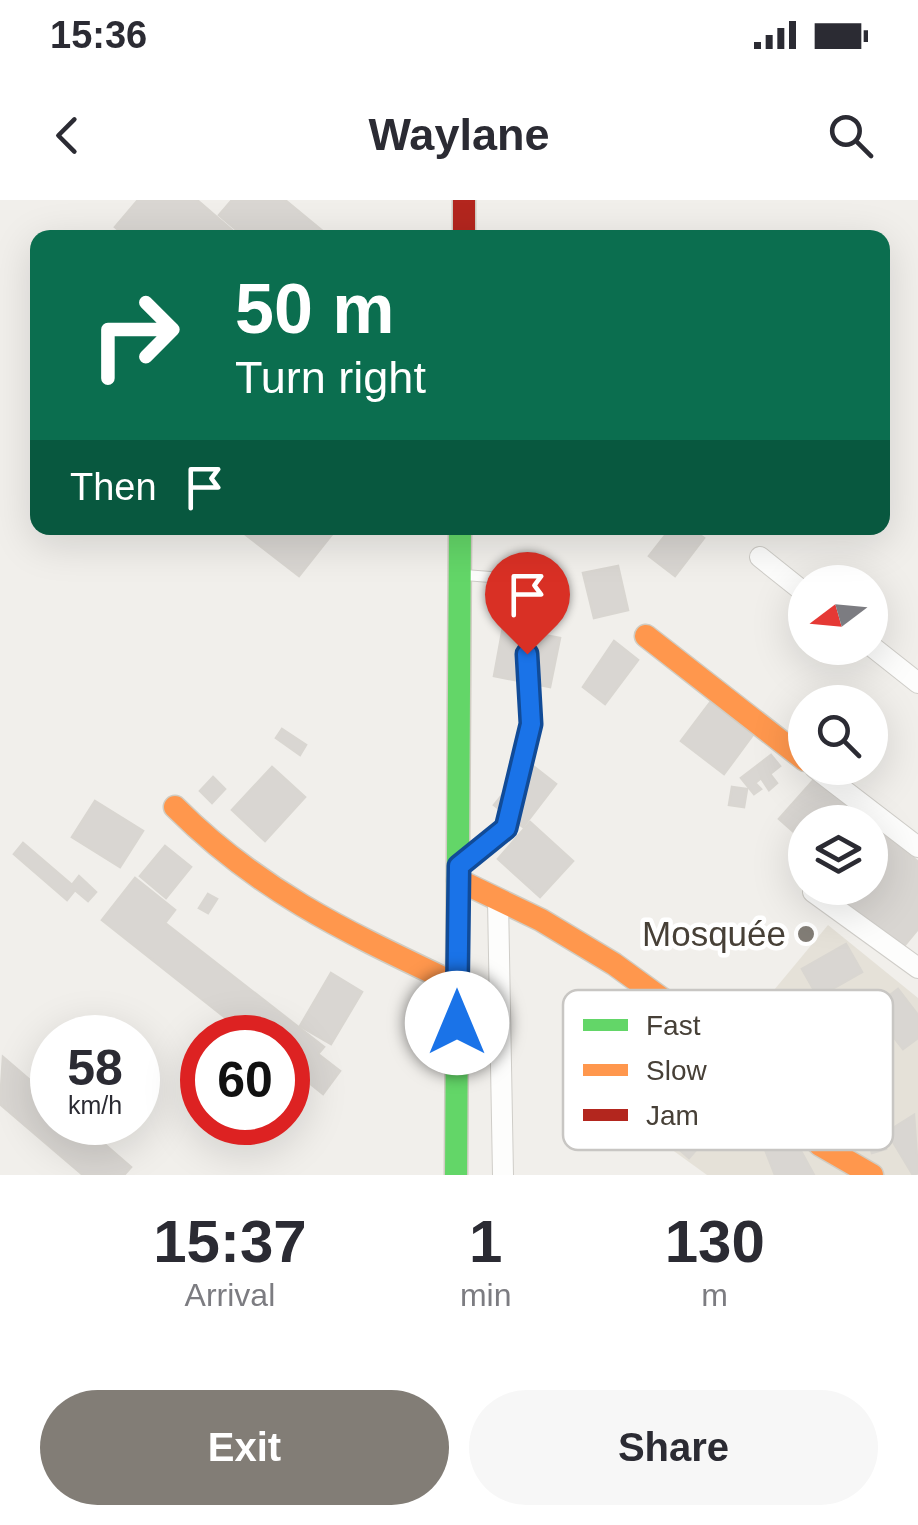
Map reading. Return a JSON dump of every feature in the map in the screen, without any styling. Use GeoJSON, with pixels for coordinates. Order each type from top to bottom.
{"type":"FeatureCollection","features":[{"type":"Feature","properties":{"kind":"street"},"geometry":{"type":"LineString","coordinates":[[464,200],[464,230]]}},
{"type":"Feature","properties":{"kind":"street"},"geometry":{"type":"LineString","coordinates":[[456,1175],[460,535]]}},
{"type":"Feature","properties":{"kind":"street"},"geometry":{"type":"LineString","coordinates":[[760,558],[788,580]]}},
{"type":"Feature","properties":{"kind":"street"},"geometry":{"type":"LineString","coordinates":[[646,636],[788,747]]}},
{"type":"Feature","properties":{"kind":"street"},"geometry":{"type":"LineString","coordinates":[[888,659],[918,683]]}},
{"type":"Feature","properties":{"kind":"street"},"geometry":{"type":"LineString","coordinates":[[837,785],[918,847]]}},
{"type":"Feature","properties":{"kind":"street"},"geometry":{"type":"LineString","coordinates":[[175,807],[221,853],[316,917],[458,985]]}},
{"type":"Feature","properties":{"kind":"street"},"geometry":{"type":"LineString","coordinates":[[458,873],[498,900],[614,964],[649,990]]}},
{"type":"Feature","properties":{"kind":"street"},"geometry":{"type":"LineString","coordinates":[[498,900],[503,1175]]}},
{"type":"Feature","properties":{"kind":"street"},"geometry":{"type":"LineString","coordinates":[[830,905],[918,968]]}},
{"type":"Feature","properties":{"kind":"street"},"geometry":{"type":"LineString","coordinates":[[829,1150],[872,1175]]}},
{"type":"Feature","properties":{"kind":"lane"},"geometry":{"type":"LineString","coordinates":[[458,873],[506,828],[531,724],[525,618],[504,584],[490,577],[460,575]]}},
{"type":"Feature","properties":{"kind":"shaded area"},"geometry":{"type":"Polygon","coordinates":[[[828,925],[918,998],[918,1175],[707,1175],[672,1150],[893,1150],[893,990],[774,990],[828,925]]]}},
{"type":"Feature","properties":{"kind":"building"},"geometry":{"type":"Polygon","coordinates":[[[138,200],[197,200],[232,230],[119,230],[115,227],[138,200]]]}},
{"type":"Feature","properties":{"kind":"building"},"geometry":{"type":"Polygon","coordinates":[[[232,200],[285,200],[321,230],[237,230],[219,215],[232,200]]]}},
{"type":"Feature","properties":{"kind":"building"},"geometry":{"type":"Polygon","coordinates":[[[246,535],[331,535],[299,576],[246,535]]]}},
{"type":"Feature","properties":{"kind":"building"},"geometry":{"type":"Polygon","coordinates":[[[666,535],[704,538],[675,576],[649,556],[666,535]]]}},
{"type":"Feature","properties":{"kind":"building"},"geometry":{"type":"Polygon","coordinates":[[[618,566],[628,610],[594,618],[583,573],[618,566]]]}},
{"type":"Feature","properties":{"kind":"building"},"geometry":{"type":"Polygon","coordinates":[[[503,627],[560,638],[550,687],[494,676],[503,627]]]}},
{"type":"Feature","properties":{"kind":"building"},"geometry":{"type":"Polygon","coordinates":[[[614,641],[638,660],[605,704],[583,687],[614,641]]]}},
{"type":"Feature","properties":{"kind":"building"},"geometry":{"type":"Polygon","coordinates":[[[712,700],[755,732],[724,774],[681,741],[712,700]]]}},
{"type":"Feature","properties":{"kind":"building"},"geometry":{"type":"Polygon","coordinates":[[[282,729],[306,745],[300,755],[276,738],[282,729]]]}},
{"type":"Feature","properties":{"kind":"building"},"geometry":{"type":"Polygon","coordinates":[[[771,755],[780,766],[770,774],[777,783],[769,790],[761,778],[755,783],[761,789],[754,794],[741,778],[771,755]]]}},
{"type":"Feature","properties":{"kind":"building"},"geometry":{"type":"Polygon","coordinates":[[[533,766],[556,784],[523,827],[494,805],[519,774],[524,778],[533,766]]]}},
{"type":"Feature","properties":{"kind":"building"},"geometry":{"type":"Polygon","coordinates":[[[272,767],[305,797],[265,841],[232,810],[272,767]]]}},
{"type":"Feature","properties":{"kind":"building"},"geometry":{"type":"Polygon","coordinates":[[[213,777],[225,789],[212,803],[200,791],[213,777]]]}},
{"type":"Feature","properties":{"kind":"building"},"geometry":{"type":"Polygon","coordinates":[[[809,785],[829,785],[852,805],[791,805],[809,785]]]}},
{"type":"Feature","properties":{"kind":"building"},"geometry":{"type":"Polygon","coordinates":[[[732,787],[747,789],[744,807],[729,805],[732,787]]]}},
{"type":"Feature","properties":{"kind":"building"},"geometry":{"type":"Polygon","coordinates":[[[95,801],[143,831],[120,867],[72,837],[95,801]]]}},
{"type":"Feature","properties":{"kind":"building"},"geometry":{"type":"Polygon","coordinates":[[[788,809],[788,827],[779,819],[788,809]]]}},
{"type":"Feature","properties":{"kind":"building"},"geometry":{"type":"Polygon","coordinates":[[[530,822],[573,861],[540,897],[498,859],[530,822]]]}},
{"type":"Feature","properties":{"kind":"building"},"geometry":{"type":"Polygon","coordinates":[[[888,836],[918,862],[918,929],[899,952],[845,905],[888,905],[888,836]]]}},
{"type":"Feature","properties":{"kind":"building"},"geometry":{"type":"Polygon","coordinates":[[[23,843],[72,885],[79,876],[96,892],[88,901],[75,890],[67,900],[14,854],[23,843]]]}},
{"type":"Feature","properties":{"kind":"building"},"geometry":{"type":"Polygon","coordinates":[[[165,846],[191,867],[166,898],[140,876],[165,846]]]}},
{"type":"Feature","properties":{"kind":"building"},"geometry":{"type":"Polygon","coordinates":[[[135,878],[175,910],[165,923],[283,1015],[222,1015],[102,920],[135,878]]]}},
{"type":"Feature","properties":{"kind":"building"},"geometry":{"type":"Polygon","coordinates":[[[208,894],[217,899],[208,913],[199,908],[208,894]]]}},
{"type":"Feature","properties":{"kind":"building"},"geometry":{"type":"Polygon","coordinates":[[[846,944],[862,972],[830,990],[814,990],[802,969],[846,944]]]}},
{"type":"Feature","properties":{"kind":"building"},"geometry":{"type":"Polygon","coordinates":[[[331,973],[362,992],[331,1044],[310,1032],[310,1015],[306,1015],[331,973]]]}},
{"type":"Feature","properties":{"kind":"building"},"geometry":{"type":"Polygon","coordinates":[[[898,989],[918,1015],[918,1038],[903,1049],[893,1036],[893,993],[898,989]]]}},
{"type":"Feature","properties":{"kind":"building"},"geometry":{"type":"Polygon","coordinates":[[[310,1036],[324,1047],[318,1054],[340,1071],[323,1094],[310,1084],[310,1036]]]}},
{"type":"Feature","properties":{"kind":"building"},"geometry":{"type":"Polygon","coordinates":[[[3,1057],[30,1080],[30,1130],[0,1104],[3,1057]]]}},
{"type":"Feature","properties":{"kind":"building"},"geometry":{"type":"Polygon","coordinates":[[[914,1115],[918,1173],[913,1175],[893,1142],[893,1128],[914,1115]]]}},
{"type":"Feature","properties":{"kind":"building"},"geometry":{"type":"Polygon","coordinates":[[[48,1145],[106,1145],[131,1167],[124,1175],[83,1175],[48,1145]]]}},
{"type":"Feature","properties":{"kind":"building"},"geometry":{"type":"Polygon","coordinates":[[[680,1150],[696,1150],[689,1158],[680,1150]]]}},
{"type":"Feature","properties":{"kind":"building"},"geometry":{"type":"Polygon","coordinates":[[[765,1150],[800,1150],[814,1175],[775,1175],[765,1150]]]}},
{"type":"Feature","properties":{"kind":"traffic: fast"},"geometry":{"type":"LineString","coordinates":[[456,1175],[460,535]]}},
{"type":"Feature","properties":{"kind":"traffic: slow"},"geometry":{"type":"LineString","coordinates":[[646,636],[788,747]]}},
{"type":"Feature","properties":{"kind":"traffic: slow"},"geometry":{"type":"LineString","coordinates":[[175,807],[240,864],[308,909],[458,985]]}},
{"type":"Feature","properties":{"kind":"traffic: slow"},"geometry":{"type":"LineString","coordinates":[[458,880],[541,920],[650,990]]}},
{"type":"Feature","properties":{"kind":"traffic: slow"},"geometry":{"type":"LineString","coordinates":[[829,1150],[872,1175]]}},
{"type":"Feature","properties":{"kind":"traffic: jam"},"geometry":{"type":"LineString","coordinates":[[464,200],[464,230]]}},
{"type":"Feature","properties":{"kind":"place","name":"Mosquée"},"geometry":{"type":"Point","coordinates":[806,934]}},
{"type":"Feature","properties":{"kind":"route"},"geometry":{"type":"LineString","coordinates":[[457,1023],[459,866],[506,828],[531,724],[527,654]]}}]}
